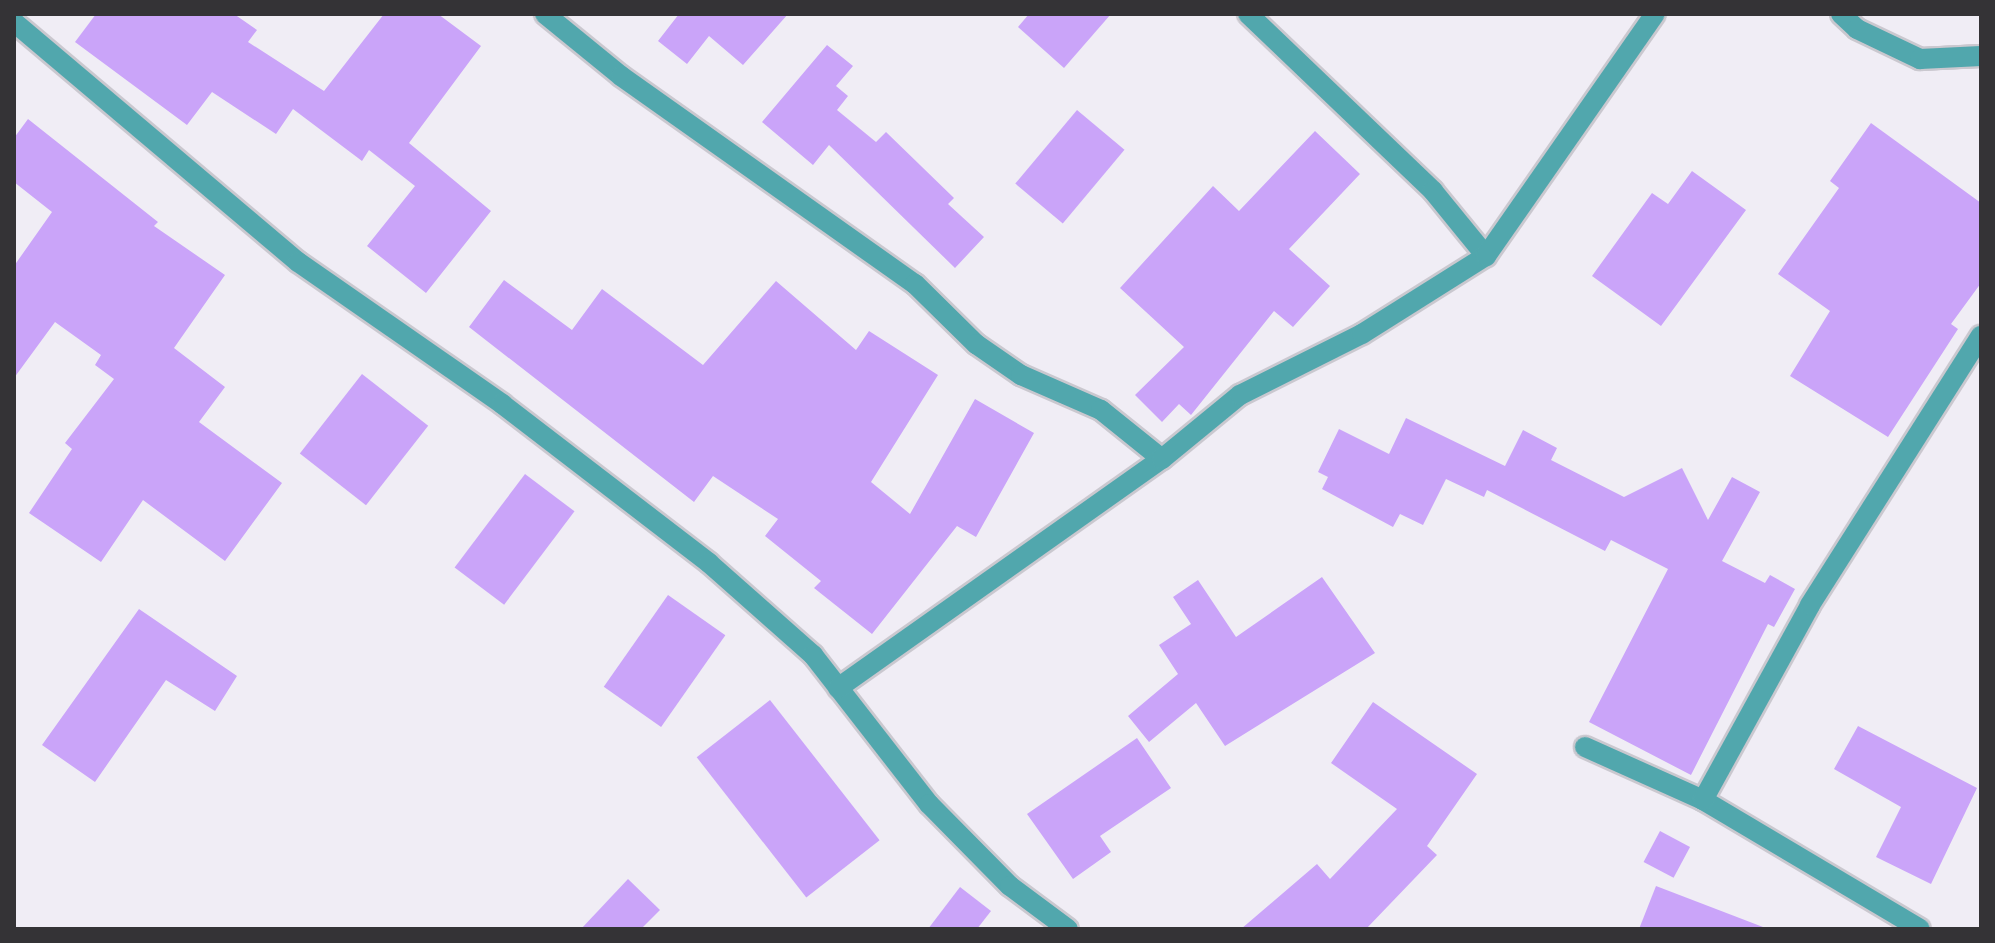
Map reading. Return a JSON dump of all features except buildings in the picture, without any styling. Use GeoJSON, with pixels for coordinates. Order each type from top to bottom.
{"type":"FeatureCollection","features":[{"type":"Feature","properties":{"kind":"street"},"geometry":{"type":"LineString","coordinates":[[545,14],[621,76],[915,284],[976,344],[1021,375],[1101,410],[1162,459]]}},
{"type":"Feature","properties":{"kind":"street"},"geometry":{"type":"LineString","coordinates":[[1248,14],[1433,191],[1486,256]]}},
{"type":"Feature","properties":{"kind":"street"},"geometry":{"type":"LineString","coordinates":[[838,688],[1162,459],[1240,395],[1362,334],[1486,256],[1655,14]]}},
{"type":"Feature","properties":{"kind":"street"},"geometry":{"type":"LineString","coordinates":[[1841,14],[1857,29],[1920,59],[1981,56]]}},
{"type":"Feature","properties":{"kind":"street"},"geometry":{"type":"LineString","coordinates":[[14,22],[298,262],[502,404],[709,563],[813,655],[929,804],[1010,886],[1068,929]]}},
{"type":"Feature","properties":{"kind":"street"},"geometry":{"type":"LineString","coordinates":[[1703,800],[1810,605],[1981,336]]}},
{"type":"Feature","properties":{"kind":"street"},"geometry":{"type":"LineString","coordinates":[[1585,747],[1703,800],[1920,929]]}}]}
